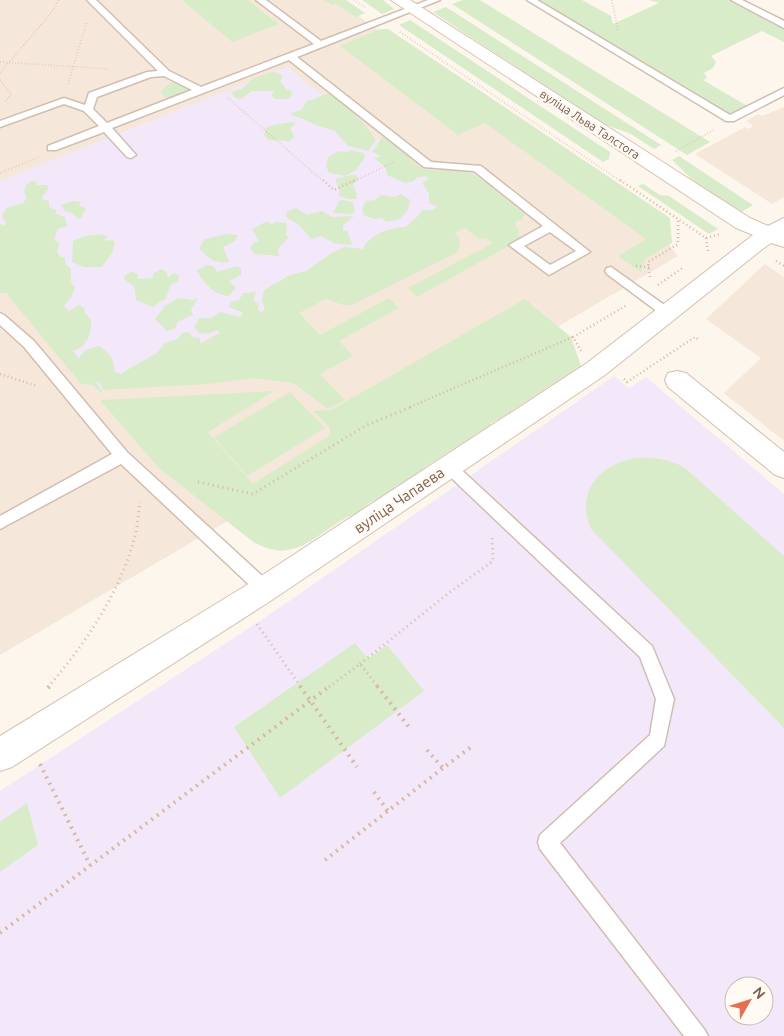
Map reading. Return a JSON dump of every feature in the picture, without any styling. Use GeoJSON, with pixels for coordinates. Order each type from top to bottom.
{"type":"FeatureCollection","features":[{"type":"Feature","properties":{"kind":"street","name":"вуліца Льва Талстога"},"geometry":{"type":"LineString","coordinates":[[406,5],[743,223],[779,233]]}},
{"type":"Feature","properties":{"kind":"street","name":"вуліца Чапаева"},"geometry":{"type":"LineString","coordinates":[[0,755],[265,589],[596,369],[666,312],[779,233]]}},
{"type":"Feature","properties":{"kind":"street"},"geometry":{"type":"LineString","coordinates":[[677,380],[784,467]]}},
{"type":"Feature","properties":{"kind":"lane"},"geometry":{"type":"LineString","coordinates":[[260,0],[321,45]]}},
{"type":"Feature","properties":{"kind":"lane"},"geometry":{"type":"LineString","coordinates":[[52,148],[321,45],[406,5],[436,0]]}},
{"type":"Feature","properties":{"kind":"lane"},"geometry":{"type":"LineString","coordinates":[[532,0],[730,119],[784,90]]}},
{"type":"Feature","properties":{"kind":"lane"},"geometry":{"type":"LineString","coordinates":[[735,0],[784,25]]}},
{"type":"Feature","properties":{"kind":"lane"},"geometry":{"type":"LineString","coordinates":[[93,2],[166,73],[200,90]]}},
{"type":"Feature","properties":{"kind":"lane"},"geometry":{"type":"LineString","coordinates":[[291,57],[428,165],[477,168],[552,226],[584,252],[549,271],[516,245],[552,226]]}},
{"type":"Feature","properties":{"kind":"lane"},"geometry":{"type":"LineString","coordinates":[[88,109],[93,95],[150,74],[166,73]]}},
{"type":"Feature","properties":{"kind":"lane"},"geometry":{"type":"LineString","coordinates":[[0,124],[64,100],[88,109],[130,155]]}},
{"type":"Feature","properties":{"kind":"lane"},"geometry":{"type":"LineString","coordinates":[[611,272],[647,292],[666,312]]}},
{"type":"Feature","properties":{"kind":"lane"},"geometry":{"type":"LineString","coordinates":[[0,318],[29,344],[122,456],[265,589]]}},
{"type":"Feature","properties":{"kind":"lane"},"geometry":{"type":"LineString","coordinates":[[0,523],[122,456]]}},
{"type":"Feature","properties":{"kind":"lane"},"geometry":{"type":"LineString","coordinates":[[449,467],[646,652],[665,699],[658,740],[547,842],[697,1036]]}},
{"type":"Feature","properties":{"kind":"path"},"geometry":{"type":"LineString","coordinates":[[0,73],[52,12],[59,0]]}},
{"type":"Feature","properties":{"kind":"path"},"geometry":{"type":"LineString","coordinates":[[64,100],[93,2]]}},
{"type":"Feature","properties":{"kind":"path"},"geometry":{"type":"LineString","coordinates":[[395,28],[706,238],[708,252],[700,257]]}},
{"type":"Feature","properties":{"kind":"path"},"geometry":{"type":"LineString","coordinates":[[0,62],[110,69]]}},
{"type":"Feature","properties":{"kind":"path"},"geometry":{"type":"LineString","coordinates":[[0,80],[11,94],[0,111]]}},
{"type":"Feature","properties":{"kind":"path"},"geometry":{"type":"LineString","coordinates":[[224,94],[334,190],[413,153]]}},
{"type":"Feature","properties":{"kind":"path"},"geometry":{"type":"LineString","coordinates":[[676,151],[719,128]]}},
{"type":"Feature","properties":{"kind":"path"},"geometry":{"type":"LineString","coordinates":[[647,292],[648,262],[678,244],[678,219]]}},
{"type":"Feature","properties":{"kind":"path"},"geometry":{"type":"LineString","coordinates":[[706,238],[727,232]]}},
{"type":"Feature","properties":{"kind":"path"},"geometry":{"type":"LineString","coordinates":[[198,482],[253,494],[365,426],[573,337],[692,262]]}},
{"type":"Feature","properties":{"kind":"path"},"geometry":{"type":"LineString","coordinates":[[573,337],[582,354]]}},
{"type":"Feature","properties":{"kind":"path"},"geometry":{"type":"LineString","coordinates":[[622,378],[627,382],[695,337],[699,340]]}},
{"type":"Feature","properties":{"kind":"path"},"geometry":{"type":"LineString","coordinates":[[0,374],[42,388]]}},
{"type":"Feature","properties":{"kind":"path"},"geometry":{"type":"LineString","coordinates":[[46,691],[72,660],[112,599],[135,538],[141,494]]}},
{"type":"Feature","properties":{"kind":"path"},"geometry":{"type":"LineString","coordinates":[[0,933],[360,664],[450,592],[493,561],[491,527]]}},
{"type":"Feature","properties":{"kind":"path"},"geometry":{"type":"LineString","coordinates":[[251,616],[357,767]]}},
{"type":"Feature","properties":{"kind":"path"},"geometry":{"type":"LineString","coordinates":[[360,664],[409,727]]}},
{"type":"Feature","properties":{"kind":"path"},"geometry":{"type":"LineString","coordinates":[[326,860],[471,747]]}},
{"type":"Feature","properties":{"kind":"path"},"geometry":{"type":"LineString","coordinates":[[427,750],[443,768]]}},
{"type":"Feature","properties":{"kind":"path"},"geometry":{"type":"LineString","coordinates":[[36,756],[90,864]]}},
{"type":"Feature","properties":{"kind":"path"},"geometry":{"type":"LineString","coordinates":[[374,792],[388,810]]}},
{"type":"Feature","properties":{"kind":"shaded area"},"geometry":{"type":"Polygon","coordinates":[[[0,0],[336,0],[654,226],[678,256],[0,655],[0,0]]]}},
{"type":"Feature","properties":{"kind":"shaded area"},"geometry":{"type":"Polygon","coordinates":[[[287,67],[464,208],[103,392],[0,253],[0,181],[287,67]]]}},
{"type":"Feature","properties":{"kind":"shaded area"},"geometry":{"type":"Polygon","coordinates":[[[784,107],[784,197],[772,204],[695,154],[745,127],[748,129],[753,126],[746,121],[759,114],[762,116],[784,107]]]}},
{"type":"Feature","properties":{"kind":"shaded area"},"geometry":{"type":"Polygon","coordinates":[[[765,264],[784,277],[784,441],[724,393],[761,358],[706,319],[765,264]]]}},
{"type":"Feature","properties":{"kind":"shaded area"},"geometry":{"type":"Polygon","coordinates":[[[614,376],[629,388],[646,377],[784,494],[784,1036],[0,1036],[0,791],[266,617],[614,376]]]}},
{"type":"Feature","properties":{"kind":"green space"},"geometry":{"type":"Polygon","coordinates":[[[182,0],[248,0],[279,24],[232,42],[182,0]]]}},
{"type":"Feature","properties":{"kind":"green space"},"geometry":{"type":"Polygon","coordinates":[[[324,0],[346,0],[365,13],[356,17],[336,4],[332,5],[324,0]]]}},
{"type":"Feature","properties":{"kind":"green space"},"geometry":{"type":"Polygon","coordinates":[[[362,0],[383,0],[394,9],[382,14],[362,0]]]}},
{"type":"Feature","properties":{"kind":"green space"},"geometry":{"type":"Polygon","coordinates":[[[463,0],[480,0],[710,142],[687,155],[452,4],[463,0]]]}},
{"type":"Feature","properties":{"kind":"green space"},"geometry":{"type":"Polygon","coordinates":[[[533,0],[582,0],[611,16],[613,24],[659,3],[649,0],[728,0],[784,29],[784,42],[762,31],[711,56],[716,62],[713,68],[704,73],[707,78],[703,80],[749,107],[732,117],[533,0]]]}},
{"type":"Feature","properties":{"kind":"green space"},"geometry":{"type":"Polygon","coordinates":[[[446,7],[661,145],[654,149],[631,134],[601,123],[433,12],[446,7]]]}},
{"type":"Feature","properties":{"kind":"green space"},"geometry":{"type":"Polygon","coordinates":[[[410,20],[610,152],[609,159],[603,162],[399,25],[410,20]]]}},
{"type":"Feature","properties":{"kind":"green space"},"geometry":{"type":"Polygon","coordinates":[[[380,29],[388,29],[670,218],[672,243],[645,259],[641,272],[618,256],[646,239],[485,123],[458,135],[340,46],[380,29]]]}},
{"type":"Feature","properties":{"kind":"green space"},"geometry":{"type":"Polygon","coordinates":[[[273,72],[283,75],[280,81],[286,89],[293,92],[289,99],[275,99],[271,95],[274,93],[272,91],[252,91],[241,99],[235,98],[231,92],[243,88],[253,78],[273,72]]]}},
{"type":"Feature","properties":{"kind":"green space"},"geometry":{"type":"Polygon","coordinates":[[[175,82],[186,86],[186,93],[174,98],[165,97],[161,91],[168,84],[175,82]]]}},
{"type":"Feature","properties":{"kind":"green space"},"geometry":{"type":"Polygon","coordinates":[[[328,94],[355,114],[376,140],[368,151],[348,146],[334,130],[318,126],[292,115],[291,113],[301,110],[307,101],[328,94]]]}},
{"type":"Feature","properties":{"kind":"green space"},"geometry":{"type":"Polygon","coordinates":[[[290,122],[296,124],[290,128],[294,137],[290,141],[269,140],[264,135],[266,128],[269,126],[290,122]]]}},
{"type":"Feature","properties":{"kind":"green space"},"geometry":{"type":"Polygon","coordinates":[[[382,138],[394,142],[412,161],[422,168],[464,171],[482,179],[525,214],[522,219],[515,223],[519,231],[518,234],[523,238],[417,297],[408,288],[493,243],[487,241],[487,238],[479,239],[465,228],[455,233],[460,240],[458,252],[352,305],[343,305],[326,299],[299,313],[320,335],[389,298],[399,308],[339,341],[353,356],[320,374],[345,400],[328,409],[293,383],[254,378],[208,384],[103,390],[100,383],[95,381],[103,392],[100,392],[93,385],[81,384],[6,293],[0,293],[0,224],[4,226],[6,223],[2,217],[6,208],[23,203],[27,198],[24,192],[26,185],[36,181],[37,185],[47,185],[49,188],[41,199],[49,201],[49,207],[56,210],[56,214],[65,217],[67,226],[58,229],[54,240],[60,243],[57,251],[59,256],[65,258],[65,264],[71,269],[71,282],[75,288],[72,296],[64,306],[69,311],[79,305],[84,308],[85,313],[91,320],[91,330],[88,339],[82,346],[73,351],[79,359],[84,351],[99,346],[111,356],[114,371],[120,374],[157,353],[165,343],[177,339],[184,332],[190,333],[192,337],[200,338],[200,344],[220,333],[217,330],[208,334],[199,333],[194,327],[199,318],[211,318],[220,312],[240,317],[243,313],[229,307],[231,302],[239,300],[243,293],[256,292],[253,301],[259,304],[258,310],[261,312],[265,310],[262,301],[264,290],[290,275],[306,271],[333,252],[345,247],[363,249],[370,239],[375,236],[387,230],[406,227],[422,210],[432,210],[438,207],[429,203],[429,194],[422,183],[429,179],[425,176],[405,183],[387,175],[386,168],[374,158],[381,156],[372,152],[382,138]]]}},
{"type":"Feature","properties":{"kind":"green space"},"geometry":{"type":"Polygon","coordinates":[[[351,150],[363,153],[365,157],[355,171],[345,176],[329,173],[326,166],[328,157],[339,151],[348,152],[351,150]]]}},
{"type":"Feature","properties":{"kind":"green space"},"geometry":{"type":"Polygon","coordinates":[[[679,156],[753,205],[740,213],[700,187],[672,160],[679,156]]]}},
{"type":"Feature","properties":{"kind":"green space"},"geometry":{"type":"Polygon","coordinates":[[[356,175],[359,180],[353,184],[357,195],[356,199],[347,199],[338,195],[340,191],[335,179],[356,175]]]}},
{"type":"Feature","properties":{"kind":"green space"},"geometry":{"type":"Polygon","coordinates":[[[643,184],[660,195],[669,196],[718,229],[709,234],[638,186],[643,184]]]}},
{"type":"Feature","properties":{"kind":"green space"},"geometry":{"type":"Polygon","coordinates":[[[401,194],[410,200],[408,210],[399,219],[387,222],[382,218],[374,219],[364,215],[362,209],[366,201],[375,200],[381,195],[395,197],[401,194]]]}},
{"type":"Feature","properties":{"kind":"green space"},"geometry":{"type":"Polygon","coordinates":[[[73,201],[81,202],[79,206],[86,208],[81,218],[78,219],[72,213],[65,211],[61,205],[73,201]]]}},
{"type":"Feature","properties":{"kind":"green space"},"geometry":{"type":"Polygon","coordinates":[[[339,201],[352,202],[355,211],[352,214],[333,213],[339,201]]]}},
{"type":"Feature","properties":{"kind":"green space"},"geometry":{"type":"Polygon","coordinates":[[[296,208],[307,215],[322,211],[332,217],[354,216],[343,225],[343,230],[347,231],[352,244],[334,243],[321,236],[311,239],[299,225],[286,217],[287,212],[296,208]]]}},
{"type":"Feature","properties":{"kind":"green space"},"geometry":{"type":"Polygon","coordinates":[[[267,221],[271,224],[276,222],[287,223],[286,235],[289,237],[278,249],[279,256],[255,254],[250,248],[253,243],[259,241],[252,229],[267,221]]]}},
{"type":"Feature","properties":{"kind":"green space"},"geometry":{"type":"Polygon","coordinates":[[[101,234],[107,236],[104,240],[115,241],[112,253],[102,267],[84,267],[72,262],[73,241],[85,236],[101,234]]]}},
{"type":"Feature","properties":{"kind":"green space"},"geometry":{"type":"Polygon","coordinates":[[[227,234],[238,235],[235,241],[223,247],[229,262],[212,260],[199,248],[205,239],[227,234]]]}},
{"type":"Feature","properties":{"kind":"green space"},"geometry":{"type":"Polygon","coordinates":[[[207,265],[215,267],[216,272],[238,266],[241,269],[241,275],[229,281],[236,288],[229,296],[214,291],[202,279],[197,270],[207,265]]]}},
{"type":"Feature","properties":{"kind":"green space"},"geometry":{"type":"Polygon","coordinates":[[[161,269],[166,271],[168,278],[173,273],[179,275],[178,281],[170,285],[166,299],[153,307],[136,300],[134,286],[124,279],[125,275],[133,271],[138,275],[137,279],[153,278],[153,274],[161,269]]]}},
{"type":"Feature","properties":{"kind":"green space"},"geometry":{"type":"Polygon","coordinates":[[[178,298],[192,300],[198,298],[191,310],[193,315],[177,322],[176,328],[167,331],[155,319],[165,306],[178,298]]]}},
{"type":"Feature","properties":{"kind":"green space"},"geometry":{"type":"Polygon","coordinates":[[[525,299],[571,337],[581,366],[511,411],[512,415],[502,422],[497,420],[491,424],[488,433],[480,432],[475,435],[479,438],[458,449],[457,447],[425,467],[399,494],[397,485],[395,487],[396,496],[373,501],[364,507],[364,514],[356,514],[346,518],[306,544],[296,548],[276,550],[252,541],[159,468],[100,400],[274,391],[208,432],[253,484],[329,436],[330,428],[313,411],[331,410],[525,299]]]}},
{"type":"Feature","properties":{"kind":"green space"},"geometry":{"type":"Polygon","coordinates":[[[290,392],[325,428],[247,476],[214,437],[290,392]]]}},
{"type":"Feature","properties":{"kind":"green space"},"geometry":{"type":"Polygon","coordinates":[[[636,458],[661,459],[685,468],[784,556],[784,728],[591,529],[586,503],[588,492],[594,482],[601,473],[611,466],[636,458]]]}},
{"type":"Feature","properties":{"kind":"green space"},"geometry":{"type":"Polygon","coordinates":[[[355,643],[368,659],[387,645],[424,691],[280,798],[234,727],[355,643]]]}},
{"type":"Feature","properties":{"kind":"green space"},"geometry":{"type":"Polygon","coordinates":[[[27,803],[38,845],[0,872],[0,822],[27,803]]]}}]}
